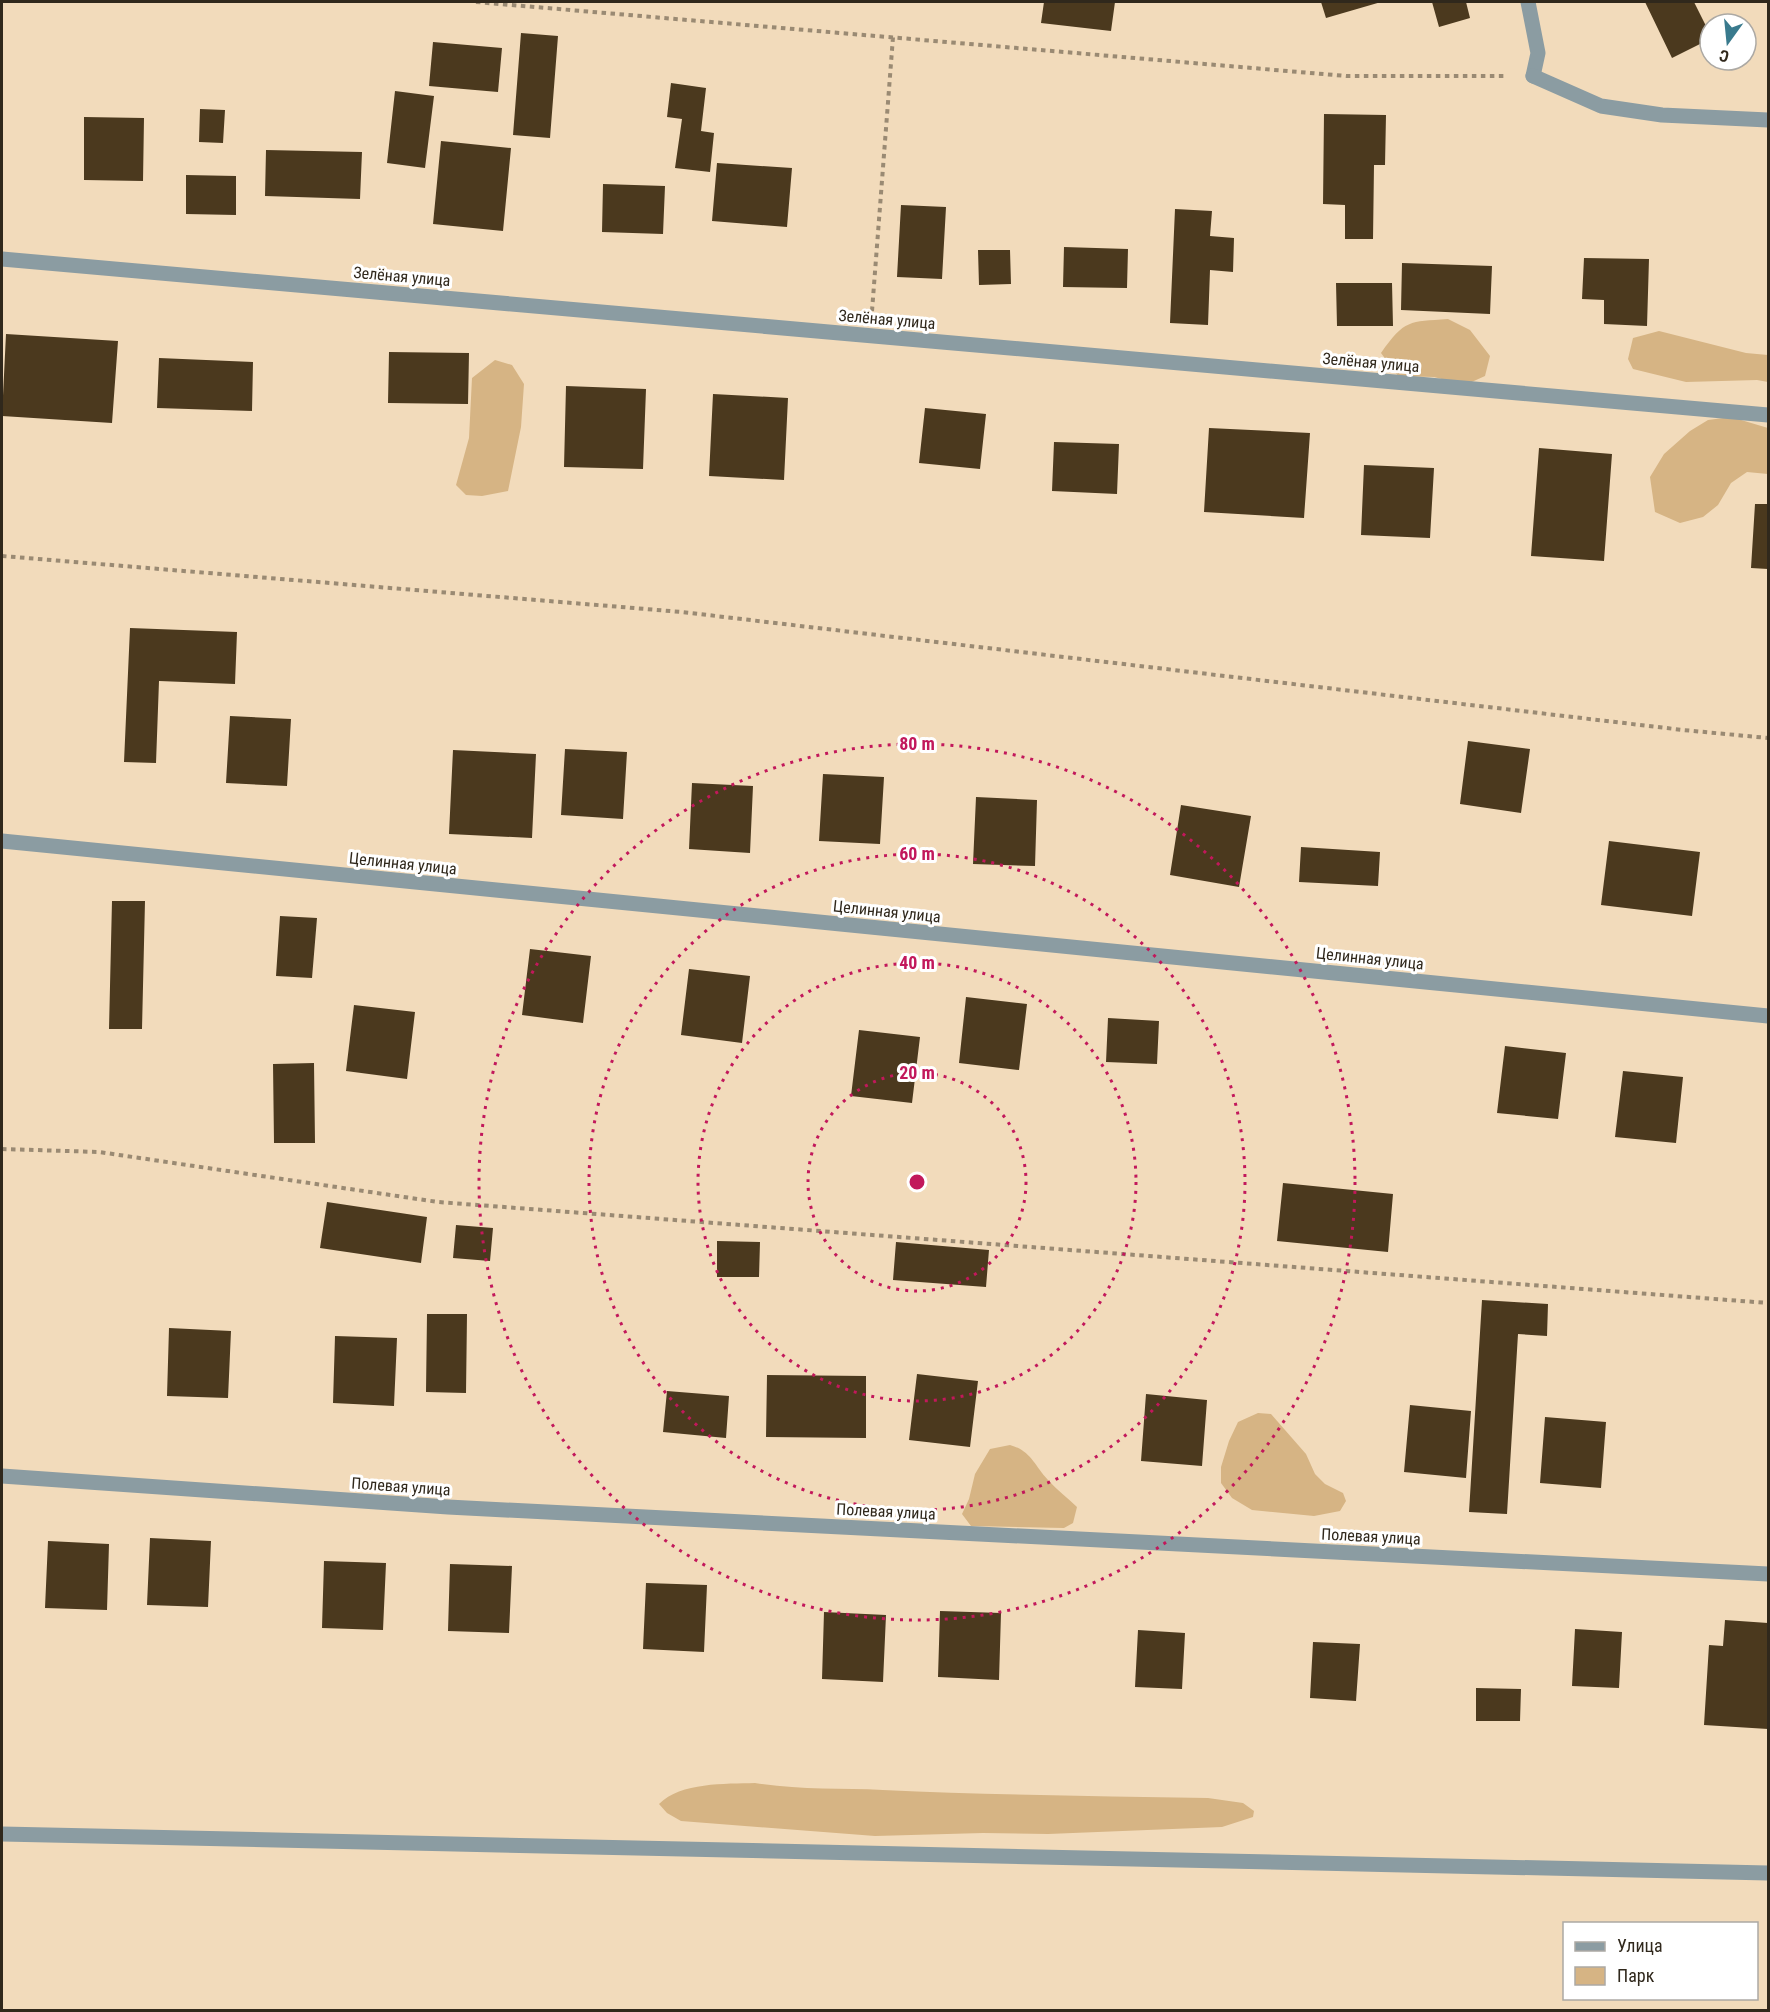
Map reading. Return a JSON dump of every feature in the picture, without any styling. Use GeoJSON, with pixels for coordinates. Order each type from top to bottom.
{"type":"FeatureCollection","features":[{"type":"Feature","properties":{"kind":"street"},"geometry":{"type":"LineString","coordinates":[[1528,2],[1538,52],[1533,76],[1601,106],[1662,115],[1768,120]]}},
{"type":"Feature","properties":{"kind":"street","name":"Зелёная улица"},"geometry":{"type":"LineString","coordinates":[[2,259],[1768,415]]}},
{"type":"Feature","properties":{"kind":"street","name":"Целинная улица"},"geometry":{"type":"LineString","coordinates":[[2,841],[1768,1016]]}},
{"type":"Feature","properties":{"kind":"street","name":"Полевая улица"},"geometry":{"type":"LineString","coordinates":[[2,1476],[448,1507],[1768,1574]]}},
{"type":"Feature","properties":{"kind":"street"},"geometry":{"type":"LineString","coordinates":[[2,1834],[1768,1873]]}},
{"type":"Feature","properties":{"kind":"path"},"geometry":{"type":"LineString","coordinates":[[476,2],[1346,76],[1533,76]]}},
{"type":"Feature","properties":{"kind":"path"},"geometry":{"type":"LineString","coordinates":[[870,336],[893,38]]}},
{"type":"Feature","properties":{"kind":"path"},"geometry":{"type":"LineString","coordinates":[[2,556],[682,612],[1683,730],[1768,738]]}},
{"type":"Feature","properties":{"kind":"path"},"geometry":{"type":"LineString","coordinates":[[2,1149],[99,1152],[438,1202],[1768,1303]]}},
{"type":"Feature","properties":{"kind":"green space"},"geometry":{"type":"Polygon","coordinates":[[[1448,319],[1470,330],[1490,356],[1485,376],[1465,385],[1434,377],[1398,376],[1381,353],[1396,334],[1409,324],[1448,319]]]}},
{"type":"Feature","properties":{"kind":"green space"},"geometry":{"type":"Polygon","coordinates":[[[1659,331],[1746,353],[1768,355],[1768,382],[1757,380],[1686,382],[1633,369],[1628,359],[1633,338],[1659,331]]]}},
{"type":"Feature","properties":{"kind":"green space"},"geometry":{"type":"Polygon","coordinates":[[[495,360],[512,365],[524,384],[521,427],[508,491],[482,496],[466,495],[456,485],[469,438],[472,378],[495,360]]]}},
{"type":"Feature","properties":{"kind":"green space"},"geometry":{"type":"Polygon","coordinates":[[[1731,417],[1768,428],[1768,474],[1747,472],[1731,483],[1718,505],[1703,517],[1680,523],[1655,512],[1650,477],[1664,454],[1690,431],[1708,420],[1731,417]]]}},
{"type":"Feature","properties":{"kind":"green space"},"geometry":{"type":"Polygon","coordinates":[[[1258,1413],[1271,1414],[1306,1454],[1315,1474],[1325,1484],[1343,1493],[1346,1501],[1340,1511],[1314,1516],[1252,1510],[1232,1498],[1221,1483],[1221,1467],[1238,1422],[1258,1413]]]}},
{"type":"Feature","properties":{"kind":"green space"},"geometry":{"type":"Polygon","coordinates":[[[1010,1445],[1028,1455],[1051,1484],[1077,1507],[1073,1523],[1064,1528],[971,1526],[962,1514],[969,1499],[975,1474],[990,1449],[1010,1445]]]}},
{"type":"Feature","properties":{"kind":"green space"},"geometry":{"type":"Polygon","coordinates":[[[755,1783],[787,1787],[1208,1798],[1243,1803],[1254,1811],[1253,1817],[1222,1827],[1048,1834],[875,1836],[681,1821],[667,1813],[659,1804],[668,1797],[691,1788],[717,1784],[755,1783]]]}},
{"type":"Feature","properties":{"kind":"building"},"geometry":{"type":"Polygon","coordinates":[[[1044,2],[1115,2],[1111,31],[1041,23],[1044,2]]]}},
{"type":"Feature","properties":{"kind":"building"},"geometry":{"type":"Polygon","coordinates":[[[1321,2],[1381,2],[1326,18],[1321,2]]]}},
{"type":"Feature","properties":{"kind":"building"},"geometry":{"type":"Polygon","coordinates":[[[1432,2],[1466,2],[1470,18],[1439,27],[1432,2]]]}},
{"type":"Feature","properties":{"kind":"building"},"geometry":{"type":"Polygon","coordinates":[[[1645,2],[1694,2],[1699,12],[1698,45],[1672,58],[1645,2]]]}},
{"type":"Feature","properties":{"kind":"building"},"geometry":{"type":"Polygon","coordinates":[[[521,33],[558,36],[550,138],[513,135],[521,33]]]}},
{"type":"Feature","properties":{"kind":"building"},"geometry":{"type":"Polygon","coordinates":[[[433,42],[502,48],[498,92],[429,86],[433,42]]]}},
{"type":"Feature","properties":{"kind":"building"},"geometry":{"type":"Polygon","coordinates":[[[671,83],[706,88],[701,131],[714,133],[710,172],[675,168],[682,119],[667,117],[671,83]]]}},
{"type":"Feature","properties":{"kind":"building"},"geometry":{"type":"Polygon","coordinates":[[[395,91],[434,96],[425,168],[387,163],[395,91]]]}},
{"type":"Feature","properties":{"kind":"building"},"geometry":{"type":"Polygon","coordinates":[[[200,109],[225,110],[223,143],[199,142],[200,109]]]}},
{"type":"Feature","properties":{"kind":"building"},"geometry":{"type":"Polygon","coordinates":[[[1324,114],[1386,115],[1385,165],[1374,165],[1373,239],[1345,239],[1345,205],[1323,204],[1324,114]]]}},
{"type":"Feature","properties":{"kind":"building"},"geometry":{"type":"Polygon","coordinates":[[[84,117],[144,118],[143,181],[84,180],[84,117]]]}},
{"type":"Feature","properties":{"kind":"building"},"geometry":{"type":"Polygon","coordinates":[[[441,141],[511,148],[503,231],[433,224],[441,141]]]}},
{"type":"Feature","properties":{"kind":"building"},"geometry":{"type":"Polygon","coordinates":[[[266,150],[362,152],[360,199],[265,196],[266,150]]]}},
{"type":"Feature","properties":{"kind":"building"},"geometry":{"type":"Polygon","coordinates":[[[717,163],[792,168],[787,227],[712,221],[717,163]]]}},
{"type":"Feature","properties":{"kind":"building"},"geometry":{"type":"Polygon","coordinates":[[[186,175],[236,176],[236,215],[186,214],[186,175]]]}},
{"type":"Feature","properties":{"kind":"building"},"geometry":{"type":"Polygon","coordinates":[[[603,184],[665,186],[663,234],[602,232],[603,184]]]}},
{"type":"Feature","properties":{"kind":"building"},"geometry":{"type":"Polygon","coordinates":[[[901,205],[946,207],[942,279],[897,277],[901,205]]]}},
{"type":"Feature","properties":{"kind":"building"},"geometry":{"type":"Polygon","coordinates":[[[1175,209],[1212,211],[1210,236],[1234,238],[1233,272],[1210,270],[1208,325],[1170,323],[1175,209]]]}},
{"type":"Feature","properties":{"kind":"building"},"geometry":{"type":"Polygon","coordinates":[[[1064,247],[1128,249],[1127,288],[1063,287],[1064,247]]]}},
{"type":"Feature","properties":{"kind":"building"},"geometry":{"type":"Polygon","coordinates":[[[978,250],[1010,250],[1011,284],[979,285],[978,250]]]}},
{"type":"Feature","properties":{"kind":"building"},"geometry":{"type":"Polygon","coordinates":[[[1584,258],[1649,259],[1647,326],[1604,324],[1604,300],[1582,299],[1584,258]]]}},
{"type":"Feature","properties":{"kind":"building"},"geometry":{"type":"Polygon","coordinates":[[[1402,263],[1492,266],[1490,314],[1401,310],[1402,263]]]}},
{"type":"Feature","properties":{"kind":"building"},"geometry":{"type":"Polygon","coordinates":[[[1336,283],[1392,283],[1393,326],[1337,326],[1336,283]]]}},
{"type":"Feature","properties":{"kind":"building"},"geometry":{"type":"Polygon","coordinates":[[[6,334],[118,341],[112,423],[2,416],[6,334]]]}},
{"type":"Feature","properties":{"kind":"building"},"geometry":{"type":"Polygon","coordinates":[[[389,352],[469,353],[468,404],[388,403],[389,352]]]}},
{"type":"Feature","properties":{"kind":"building"},"geometry":{"type":"Polygon","coordinates":[[[159,358],[253,362],[252,411],[157,408],[159,358]]]}},
{"type":"Feature","properties":{"kind":"building"},"geometry":{"type":"Polygon","coordinates":[[[566,386],[646,389],[643,469],[564,467],[566,386]]]}},
{"type":"Feature","properties":{"kind":"building"},"geometry":{"type":"Polygon","coordinates":[[[713,394],[788,398],[784,480],[709,476],[713,394]]]}},
{"type":"Feature","properties":{"kind":"building"},"geometry":{"type":"Polygon","coordinates":[[[925,408],[986,414],[980,469],[919,463],[925,408]]]}},
{"type":"Feature","properties":{"kind":"building"},"geometry":{"type":"Polygon","coordinates":[[[1209,428],[1310,433],[1304,518],[1204,512],[1209,428]]]}},
{"type":"Feature","properties":{"kind":"building"},"geometry":{"type":"Polygon","coordinates":[[[1054,442],[1119,444],[1117,494],[1052,491],[1054,442]]]}},
{"type":"Feature","properties":{"kind":"building"},"geometry":{"type":"Polygon","coordinates":[[[1539,448],[1612,454],[1604,561],[1531,556],[1539,448]]]}},
{"type":"Feature","properties":{"kind":"building"},"geometry":{"type":"Polygon","coordinates":[[[1364,465],[1434,468],[1430,538],[1361,535],[1364,465]]]}},
{"type":"Feature","properties":{"kind":"building"},"geometry":{"type":"Polygon","coordinates":[[[1755,504],[1768,504],[1768,569],[1751,568],[1755,504]]]}},
{"type":"Feature","properties":{"kind":"building"},"geometry":{"type":"Polygon","coordinates":[[[130,628],[237,632],[235,684],[159,681],[156,763],[124,762],[130,628]]]}},
{"type":"Feature","properties":{"kind":"building"},"geometry":{"type":"Polygon","coordinates":[[[230,716],[291,719],[287,786],[226,783],[230,716]]]}},
{"type":"Feature","properties":{"kind":"building"},"geometry":{"type":"Polygon","coordinates":[[[1468,741],[1530,749],[1521,813],[1460,804],[1468,741]]]}},
{"type":"Feature","properties":{"kind":"building"},"geometry":{"type":"Polygon","coordinates":[[[565,749],[627,752],[623,819],[561,815],[565,749]]]}},
{"type":"Feature","properties":{"kind":"building"},"geometry":{"type":"Polygon","coordinates":[[[453,750],[536,754],[532,838],[449,834],[453,750]]]}},
{"type":"Feature","properties":{"kind":"building"},"geometry":{"type":"Polygon","coordinates":[[[823,774],[884,777],[880,844],[819,841],[823,774]]]}},
{"type":"Feature","properties":{"kind":"building"},"geometry":{"type":"Polygon","coordinates":[[[692,783],[753,786],[750,853],[689,849],[692,783]]]}},
{"type":"Feature","properties":{"kind":"building"},"geometry":{"type":"Polygon","coordinates":[[[976,797],[1037,800],[1035,866],[973,864],[976,797]]]}},
{"type":"Feature","properties":{"kind":"building"},"geometry":{"type":"Polygon","coordinates":[[[1181,805],[1251,816],[1239,887],[1170,875],[1181,805]]]}},
{"type":"Feature","properties":{"kind":"building"},"geometry":{"type":"Polygon","coordinates":[[[1609,841],[1700,852],[1692,916],[1601,905],[1609,841]]]}},
{"type":"Feature","properties":{"kind":"building"},"geometry":{"type":"Polygon","coordinates":[[[1301,847],[1380,852],[1378,886],[1299,882],[1301,847]]]}},
{"type":"Feature","properties":{"kind":"building"},"geometry":{"type":"Polygon","coordinates":[[[112,901],[145,901],[142,1029],[109,1029],[112,901]]]}},
{"type":"Feature","properties":{"kind":"building"},"geometry":{"type":"Polygon","coordinates":[[[280,916],[317,918],[312,978],[276,976],[280,916]]]}},
{"type":"Feature","properties":{"kind":"building"},"geometry":{"type":"Polygon","coordinates":[[[530,949],[591,956],[583,1023],[522,1015],[530,949]]]}},
{"type":"Feature","properties":{"kind":"building"},"geometry":{"type":"Polygon","coordinates":[[[689,969],[750,976],[742,1043],[681,1035],[689,969]]]}},
{"type":"Feature","properties":{"kind":"building"},"geometry":{"type":"Polygon","coordinates":[[[966,997],[1027,1004],[1019,1070],[959,1063],[966,997]]]}},
{"type":"Feature","properties":{"kind":"building"},"geometry":{"type":"Polygon","coordinates":[[[354,1005],[415,1012],[407,1079],[346,1071],[354,1005]]]}},
{"type":"Feature","properties":{"kind":"building"},"geometry":{"type":"Polygon","coordinates":[[[1108,1018],[1159,1021],[1157,1064],[1106,1062],[1108,1018]]]}},
{"type":"Feature","properties":{"kind":"building"},"geometry":{"type":"Polygon","coordinates":[[[859,1030],[920,1037],[912,1103],[851,1096],[859,1030]]]}},
{"type":"Feature","properties":{"kind":"building"},"geometry":{"type":"Polygon","coordinates":[[[1505,1046],[1566,1053],[1558,1119],[1497,1113],[1505,1046]]]}},
{"type":"Feature","properties":{"kind":"building"},"geometry":{"type":"Polygon","coordinates":[[[314,1063],[315,1143],[274,1143],[273,1064],[314,1063]]]}},
{"type":"Feature","properties":{"kind":"building"},"geometry":{"type":"Polygon","coordinates":[[[1623,1071],[1683,1077],[1676,1143],[1615,1137],[1623,1071]]]}},
{"type":"Feature","properties":{"kind":"building"},"geometry":{"type":"Polygon","coordinates":[[[1283,1183],[1393,1194],[1388,1252],[1277,1241],[1283,1183]]]}},
{"type":"Feature","properties":{"kind":"building"},"geometry":{"type":"Polygon","coordinates":[[[327,1202],[427,1217],[421,1263],[320,1248],[327,1202]]]}},
{"type":"Feature","properties":{"kind":"building"},"geometry":{"type":"Polygon","coordinates":[[[456,1225],[493,1228],[490,1261],[453,1258],[456,1225]]]}},
{"type":"Feature","properties":{"kind":"building"},"geometry":{"type":"Polygon","coordinates":[[[717,1241],[760,1242],[759,1277],[717,1277],[717,1241]]]}},
{"type":"Feature","properties":{"kind":"building"},"geometry":{"type":"Polygon","coordinates":[[[896,1242],[989,1250],[986,1287],[893,1280],[896,1242]]]}},
{"type":"Feature","properties":{"kind":"building"},"geometry":{"type":"Polygon","coordinates":[[[1482,1300],[1548,1304],[1547,1336],[1518,1334],[1507,1514],[1469,1512],[1482,1300]]]}},
{"type":"Feature","properties":{"kind":"building"},"geometry":{"type":"Polygon","coordinates":[[[427,1314],[467,1314],[466,1393],[426,1392],[427,1314]]]}},
{"type":"Feature","properties":{"kind":"building"},"geometry":{"type":"Polygon","coordinates":[[[169,1328],[231,1331],[228,1398],[167,1396],[169,1328]]]}},
{"type":"Feature","properties":{"kind":"building"},"geometry":{"type":"Polygon","coordinates":[[[335,1336],[397,1338],[394,1406],[333,1403],[335,1336]]]}},
{"type":"Feature","properties":{"kind":"building"},"geometry":{"type":"Polygon","coordinates":[[[917,1374],[978,1381],[970,1447],[909,1440],[917,1374]]]}},
{"type":"Feature","properties":{"kind":"building"},"geometry":{"type":"Polygon","coordinates":[[[767,1375],[866,1376],[866,1438],[766,1437],[767,1375]]]}},
{"type":"Feature","properties":{"kind":"building"},"geometry":{"type":"Polygon","coordinates":[[[667,1391],[729,1396],[726,1438],[663,1432],[667,1391]]]}},
{"type":"Feature","properties":{"kind":"building"},"geometry":{"type":"Polygon","coordinates":[[[1146,1394],[1207,1400],[1202,1466],[1141,1461],[1146,1394]]]}},
{"type":"Feature","properties":{"kind":"building"},"geometry":{"type":"Polygon","coordinates":[[[1410,1405],[1471,1411],[1466,1478],[1404,1472],[1410,1405]]]}},
{"type":"Feature","properties":{"kind":"building"},"geometry":{"type":"Polygon","coordinates":[[[1545,1417],[1606,1422],[1601,1488],[1540,1483],[1545,1417]]]}},
{"type":"Feature","properties":{"kind":"building"},"geometry":{"type":"Polygon","coordinates":[[[150,1538],[211,1541],[208,1607],[147,1605],[150,1538]]]}},
{"type":"Feature","properties":{"kind":"building"},"geometry":{"type":"Polygon","coordinates":[[[48,1541],[109,1544],[107,1610],[45,1608],[48,1541]]]}},
{"type":"Feature","properties":{"kind":"building"},"geometry":{"type":"Polygon","coordinates":[[[324,1561],[386,1563],[383,1630],[322,1628],[324,1561]]]}},
{"type":"Feature","properties":{"kind":"building"},"geometry":{"type":"Polygon","coordinates":[[[450,1564],[512,1566],[509,1633],[448,1631],[450,1564]]]}},
{"type":"Feature","properties":{"kind":"building"},"geometry":{"type":"Polygon","coordinates":[[[646,1583],[707,1585],[704,1652],[643,1649],[646,1583]]]}},
{"type":"Feature","properties":{"kind":"building"},"geometry":{"type":"Polygon","coordinates":[[[940,1611],[1001,1613],[999,1680],[938,1677],[940,1611]]]}},
{"type":"Feature","properties":{"kind":"building"},"geometry":{"type":"Polygon","coordinates":[[[824,1612],[886,1615],[883,1682],[822,1679],[824,1612]]]}},
{"type":"Feature","properties":{"kind":"building"},"geometry":{"type":"Polygon","coordinates":[[[1725,1620],[1768,1623],[1768,1729],[1704,1725],[1709,1645],[1723,1646],[1725,1620]]]}},
{"type":"Feature","properties":{"kind":"building"},"geometry":{"type":"Polygon","coordinates":[[[1575,1629],[1622,1632],[1619,1688],[1572,1686],[1575,1629]]]}},
{"type":"Feature","properties":{"kind":"building"},"geometry":{"type":"Polygon","coordinates":[[[1138,1630],[1185,1633],[1182,1689],[1135,1687],[1138,1630]]]}},
{"type":"Feature","properties":{"kind":"building"},"geometry":{"type":"Polygon","coordinates":[[[1313,1642],[1360,1644],[1356,1701],[1310,1698],[1313,1642]]]}},
{"type":"Feature","properties":{"kind":"building"},"geometry":{"type":"Polygon","coordinates":[[[1476,1688],[1521,1689],[1520,1721],[1476,1721],[1476,1688]]]}}]}
